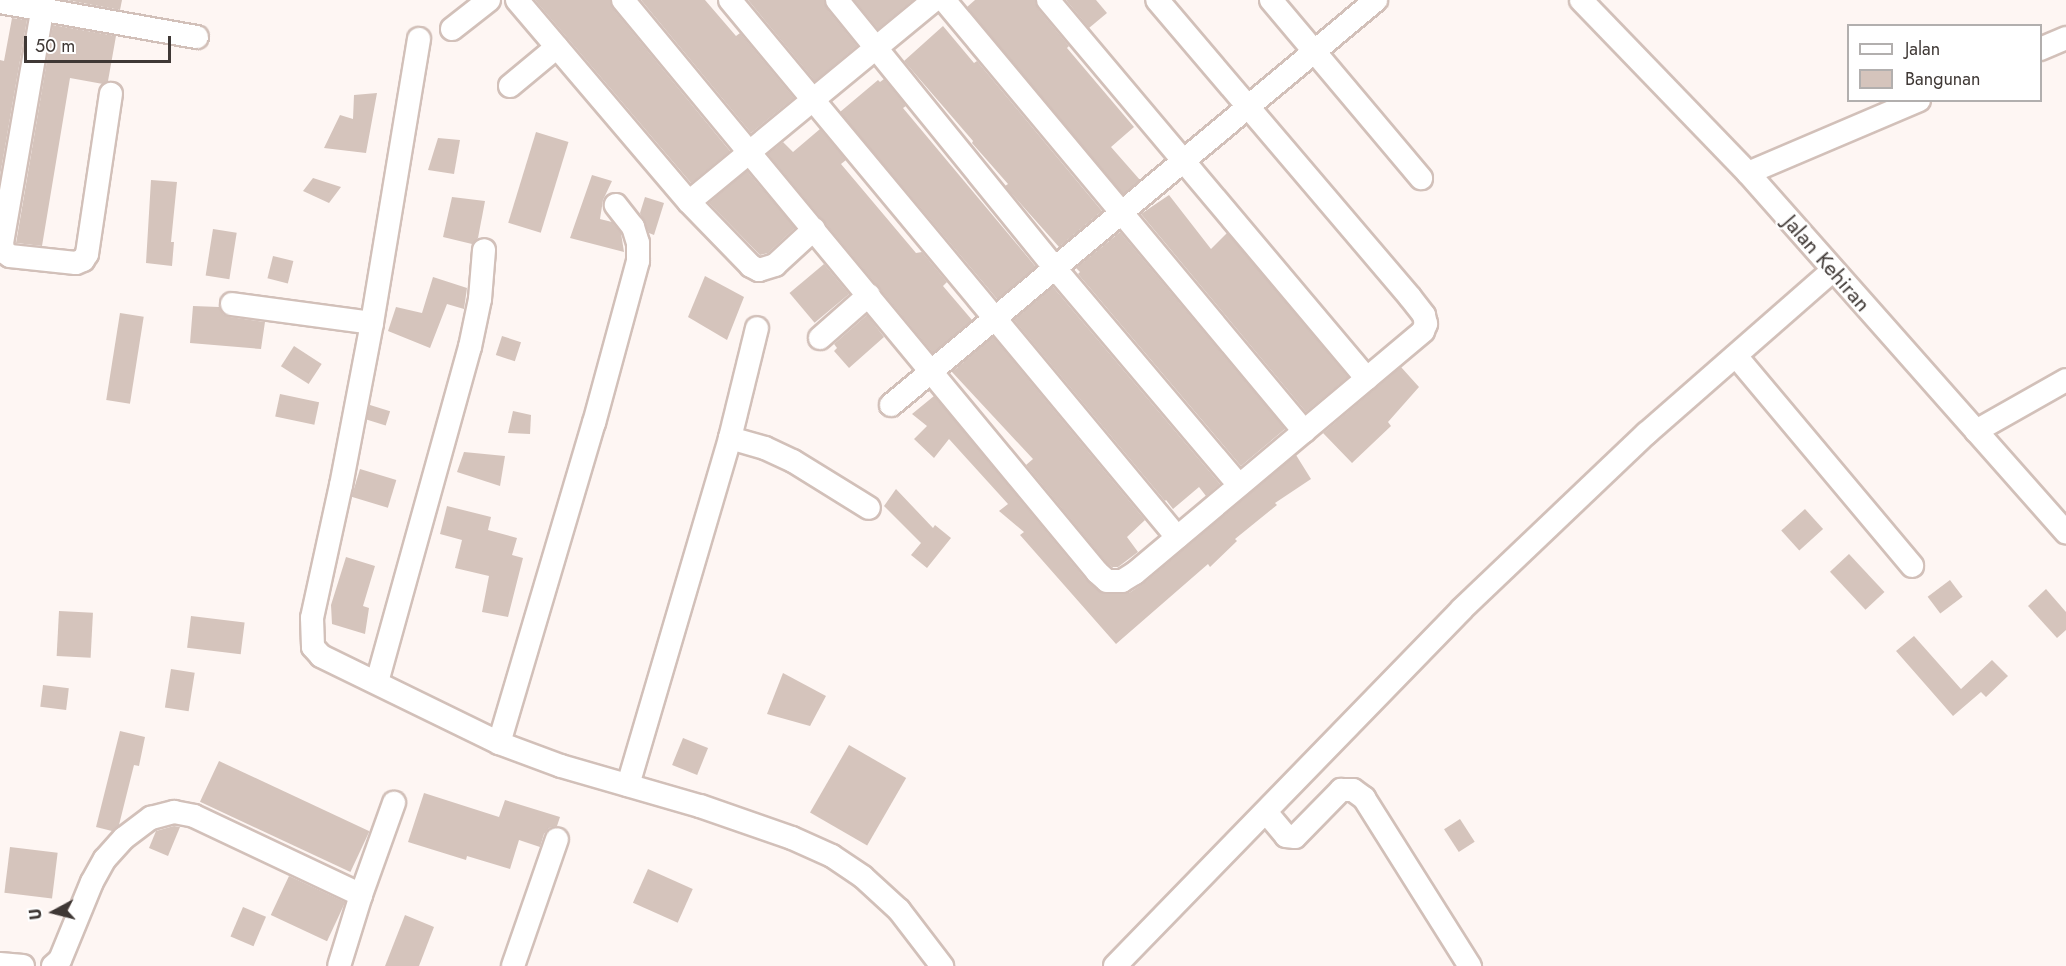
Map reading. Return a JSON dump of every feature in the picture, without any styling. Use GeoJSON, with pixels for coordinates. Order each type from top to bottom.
{"type":"FeatureCollection","features":[{"type":"Feature","properties":{"kind":"street"},"geometry":{"type":"LineString","coordinates":[[452,29],[489,0]]}},
{"type":"Feature","properties":{"kind":"street"},"geometry":{"type":"LineString","coordinates":[[516,0],[689,202],[751,266],[759,270],[775,265],[814,229]]}},
{"type":"Feature","properties":{"kind":"street"},"geometry":{"type":"LineString","coordinates":[[623,0],[932,370],[1097,572],[1107,581],[1122,581],[1135,573],[1424,331],[1424,315],[1157,0]]}},
{"type":"Feature","properties":{"kind":"street"},"geometry":{"type":"LineString","coordinates":[[730,0],[993,319],[1178,537]]}},
{"type":"Feature","properties":{"kind":"street"},"geometry":{"type":"LineString","coordinates":[[837,0],[1054,267],[1239,485]]}},
{"type":"Feature","properties":{"kind":"street"},"geometry":{"type":"LineString","coordinates":[[689,202],[934,0]]}},
{"type":"Feature","properties":{"kind":"street"},"geometry":{"type":"LineString","coordinates":[[944,0],[1120,214],[1304,431]]}},
{"type":"Feature","properties":{"kind":"street"},"geometry":{"type":"LineString","coordinates":[[1048,0],[1367,379]]}},
{"type":"Feature","properties":{"kind":"street"},"geometry":{"type":"LineString","coordinates":[[1271,0],[1421,178]]}},
{"type":"Feature","properties":{"kind":"street"},"geometry":{"type":"LineString","coordinates":[[891,405],[1376,0]]}},
{"type":"Feature","properties":{"kind":"street","name":"Jalan Kehiran"},"geometry":{"type":"LineString","coordinates":[[1581,0],[1748,173],[2066,533]]}},
{"type":"Feature","properties":{"kind":"street"},"geometry":{"type":"LineString","coordinates":[[0,2],[44,5],[196,37]]}},
{"type":"Feature","properties":{"kind":"street"},"geometry":{"type":"LineString","coordinates":[[44,5],[2,244],[4,252],[10,256],[76,262],[83,260],[87,254],[111,94]]}},
{"type":"Feature","properties":{"kind":"street"},"geometry":{"type":"LineString","coordinates":[[2042,48],[2066,38]]}},
{"type":"Feature","properties":{"kind":"street"},"geometry":{"type":"LineString","coordinates":[[419,39],[372,323],[311,633],[313,647],[321,656],[499,742],[561,766],[792,838],[832,856],[863,877],[899,910],[942,966]]}},
{"type":"Feature","properties":{"kind":"street"},"geometry":{"type":"LineString","coordinates":[[510,86],[557,47]]}},
{"type":"Feature","properties":{"kind":"street"},"geometry":{"type":"LineString","coordinates":[[1748,173],[1914,102]]}},
{"type":"Feature","properties":{"kind":"street"},"geometry":{"type":"LineString","coordinates":[[499,742],[594,423],[638,261],[638,243],[633,226],[616,205]]}},
{"type":"Feature","properties":{"kind":"street"},"geometry":{"type":"LineString","coordinates":[[377,682],[470,347],[480,299],[484,250]]}},
{"type":"Feature","properties":{"kind":"street"},"geometry":{"type":"LineString","coordinates":[[1115,966],[1266,812],[1337,735],[1462,609],[1603,473],[1833,270]]}},
{"type":"Feature","properties":{"kind":"street"},"geometry":{"type":"LineString","coordinates":[[820,338],[869,295]]}},
{"type":"Feature","properties":{"kind":"street"},"geometry":{"type":"LineString","coordinates":[[232,304],[372,323]]}},
{"type":"Feature","properties":{"kind":"street"},"geometry":{"type":"LineString","coordinates":[[628,786],[730,438],[757,328]]}},
{"type":"Feature","properties":{"kind":"street"},"geometry":{"type":"LineString","coordinates":[[1736,356],[1912,566]]}},
{"type":"Feature","properties":{"kind":"street"},"geometry":{"type":"LineString","coordinates":[[1977,431],[2066,380]]}},
{"type":"Feature","properties":{"kind":"street"},"geometry":{"type":"LineString","coordinates":[[730,438],[765,448],[793,461],[869,508]]}},
{"type":"Feature","properties":{"kind":"street"},"geometry":{"type":"LineString","coordinates":[[1266,812],[1286,836],[1295,837],[1341,790],[1353,790],[1364,798],[1470,966]]}},
{"type":"Feature","properties":{"kind":"street"},"geometry":{"type":"LineString","coordinates":[[339,966],[361,895],[394,803]]}},
{"type":"Feature","properties":{"kind":"street"},"geometry":{"type":"LineString","coordinates":[[53,966],[60,960],[92,882],[105,859],[124,838],[151,818],[165,813],[194,816],[361,895]]}},
{"type":"Feature","properties":{"kind":"street"},"geometry":{"type":"LineString","coordinates":[[513,966],[557,839]]}},
{"type":"Feature","properties":{"kind":"street"},"geometry":{"type":"LineString","coordinates":[[0,964],[23,966]]}},
{"type":"Feature","properties":{"kind":"building"},"geometry":{"type":"Polygon","coordinates":[[[66,0],[122,0],[120,10],[66,0]]]}},
{"type":"Feature","properties":{"kind":"building"},"geometry":{"type":"Polygon","coordinates":[[[535,0],[610,0],[613,9],[730,151],[691,183],[535,0]]]}},
{"type":"Feature","properties":{"kind":"building"},"geometry":{"type":"Polygon","coordinates":[[[641,0],[705,0],[736,36],[740,33],[794,98],[751,133],[641,0]]]}},
{"type":"Feature","properties":{"kind":"building"},"geometry":{"type":"Polygon","coordinates":[[[748,0],[824,0],[827,9],[857,46],[815,81],[748,0]]]}},
{"type":"Feature","properties":{"kind":"building"},"geometry":{"type":"Polygon","coordinates":[[[854,0],[913,0],[878,29],[854,0]]]}},
{"type":"Feature","properties":{"kind":"building"},"geometry":{"type":"Polygon","coordinates":[[[975,0],[1035,0],[1038,9],[1069,46],[1067,48],[1134,127],[1111,147],[1140,180],[1123,194],[967,7],[975,0]]]}},
{"type":"Feature","properties":{"kind":"building"},"geometry":{"type":"Polygon","coordinates":[[[1066,0],[1096,0],[1107,13],[1089,28],[1066,0]]]}},
{"type":"Feature","properties":{"kind":"building"},"geometry":{"type":"Polygon","coordinates":[[[12,18],[27,20],[0,176],[0,60],[4,61],[12,18]]]}},
{"type":"Feature","properties":{"kind":"building"},"geometry":{"type":"Polygon","coordinates":[[[53,25],[116,36],[108,81],[103,84],[70,78],[42,246],[16,243],[53,25]]]}},
{"type":"Feature","properties":{"kind":"building"},"geometry":{"type":"Polygon","coordinates":[[[943,26],[974,63],[977,61],[1102,211],[1059,247],[1005,186],[1008,184],[904,61],[943,26]]]}},
{"type":"Feature","properties":{"kind":"building"},"geometry":{"type":"Polygon","coordinates":[[[884,79],[906,106],[903,108],[1036,267],[997,299],[840,112],[878,80],[880,82],[884,79]]]}},
{"type":"Feature","properties":{"kind":"building"},"geometry":{"type":"Polygon","coordinates":[[[377,93],[366,153],[324,148],[340,115],[353,119],[354,95],[377,93]]]}},
{"type":"Feature","properties":{"kind":"building"},"geometry":{"type":"Polygon","coordinates":[[[820,129],[846,160],[841,164],[916,253],[922,252],[947,282],[943,286],[972,320],[933,353],[768,154],[783,142],[793,152],[820,129]]]}},
{"type":"Feature","properties":{"kind":"building"},"geometry":{"type":"Polygon","coordinates":[[[536,132],[569,142],[541,233],[508,223],[536,132]]]}},
{"type":"Feature","properties":{"kind":"building"},"geometry":{"type":"Polygon","coordinates":[[[438,138],[460,140],[454,174],[428,170],[438,138]]]}},
{"type":"Feature","properties":{"kind":"building"},"geometry":{"type":"Polygon","coordinates":[[[747,171],[795,228],[768,253],[760,255],[709,203],[747,171]]]}},
{"type":"Feature","properties":{"kind":"building"},"geometry":{"type":"Polygon","coordinates":[[[592,175],[612,181],[603,200],[600,219],[612,222],[621,233],[624,252],[570,238],[592,175]]]}},
{"type":"Feature","properties":{"kind":"building"},"geometry":{"type":"Polygon","coordinates":[[[313,178],[341,187],[329,203],[303,191],[313,178]]]}},
{"type":"Feature","properties":{"kind":"building"},"geometry":{"type":"Polygon","coordinates":[[[151,180],[177,182],[171,242],[174,242],[172,266],[146,263],[151,180]]]}},
{"type":"Feature","properties":{"kind":"building"},"geometry":{"type":"Polygon","coordinates":[[[1169,195],[1211,249],[1227,233],[1348,377],[1306,412],[1141,214],[1169,195]]]}},
{"type":"Feature","properties":{"kind":"building"},"geometry":{"type":"Polygon","coordinates":[[[452,197],[485,201],[478,238],[472,244],[443,237],[452,197]]]}},
{"type":"Feature","properties":{"kind":"building"},"geometry":{"type":"Polygon","coordinates":[[[645,197],[664,203],[654,235],[649,233],[640,213],[645,197]]]}},
{"type":"Feature","properties":{"kind":"building"},"geometry":{"type":"Polygon","coordinates":[[[213,229],[237,233],[229,279],[206,275],[213,229]]]}},
{"type":"Feature","properties":{"kind":"building"},"geometry":{"type":"Polygon","coordinates":[[[1120,232],[1285,429],[1241,466],[1078,274],[1080,272],[1076,268],[1120,232]]]}},
{"type":"Feature","properties":{"kind":"building"},"geometry":{"type":"Polygon","coordinates":[[[273,256],[293,261],[288,283],[267,278],[273,256]]]}},
{"type":"Feature","properties":{"kind":"building"},"geometry":{"type":"Polygon","coordinates":[[[824,264],[849,294],[815,323],[790,293],[824,264]]]}},
{"type":"Feature","properties":{"kind":"building"},"geometry":{"type":"Polygon","coordinates":[[[705,276],[744,297],[727,340],[688,317],[705,276]]]}},
{"type":"Feature","properties":{"kind":"building"},"geometry":{"type":"Polygon","coordinates":[[[433,277],[467,288],[464,309],[447,304],[430,348],[388,331],[396,307],[422,313],[433,277]]]}},
{"type":"Feature","properties":{"kind":"building"},"geometry":{"type":"Polygon","coordinates":[[[1053,287],[1220,484],[1206,496],[1199,487],[1173,509],[1014,320],[1053,287]]]}},
{"type":"Feature","properties":{"kind":"building"},"geometry":{"type":"Polygon","coordinates":[[[193,306],[219,307],[223,314],[230,317],[265,322],[261,349],[190,343],[193,306]]]}},
{"type":"Feature","properties":{"kind":"building"},"geometry":{"type":"Polygon","coordinates":[[[120,313],[144,317],[130,404],[106,400],[120,313]]]}},
{"type":"Feature","properties":{"kind":"building"},"geometry":{"type":"Polygon","coordinates":[[[867,315],[884,337],[849,368],[834,351],[837,348],[834,344],[867,315]]]}},
{"type":"Feature","properties":{"kind":"building"},"geometry":{"type":"Polygon","coordinates":[[[502,336],[521,342],[515,361],[496,355],[502,336]]]}},
{"type":"Feature","properties":{"kind":"building"},"geometry":{"type":"Polygon","coordinates":[[[993,337],[1145,520],[1127,537],[1138,552],[1118,567],[1112,567],[1107,563],[1026,465],[1033,459],[952,372],[993,337]]]}},
{"type":"Feature","properties":{"kind":"building"},"geometry":{"type":"Polygon","coordinates":[[[294,346],[322,364],[309,384],[281,366],[294,346]]]}},
{"type":"Feature","properties":{"kind":"building"},"geometry":{"type":"Polygon","coordinates":[[[1401,367],[1419,387],[1388,422],[1391,426],[1352,463],[1323,433],[1401,367]]]}},
{"type":"Feature","properties":{"kind":"building"},"geometry":{"type":"Polygon","coordinates":[[[280,394],[319,402],[314,425],[275,416],[280,394]]]}},
{"type":"Feature","properties":{"kind":"building"},"geometry":{"type":"Polygon","coordinates":[[[934,396],[1087,581],[1106,594],[1129,593],[1144,583],[1296,455],[1311,479],[1275,503],[1277,505],[1235,539],[1237,541],[1210,567],[1208,564],[1116,644],[1020,535],[1024,532],[999,511],[1008,504],[949,439],[934,458],[914,439],[927,426],[912,414],[934,396]]]}},
{"type":"Feature","properties":{"kind":"building"},"geometry":{"type":"Polygon","coordinates":[[[370,405],[390,411],[386,425],[366,419],[370,405]]]}},
{"type":"Feature","properties":{"kind":"building"},"geometry":{"type":"Polygon","coordinates":[[[513,411],[531,415],[530,434],[508,433],[513,411]]]}},
{"type":"Feature","properties":{"kind":"building"},"geometry":{"type":"Polygon","coordinates":[[[464,452],[505,456],[500,486],[457,472],[464,452]]]}},
{"type":"Feature","properties":{"kind":"building"},"geometry":{"type":"Polygon","coordinates":[[[360,469],[396,480],[388,508],[352,497],[360,469]]]}},
{"type":"Feature","properties":{"kind":"building"},"geometry":{"type":"Polygon","coordinates":[[[896,489],[933,528],[935,525],[951,538],[927,568],[911,555],[921,543],[884,506],[896,489]]]}},
{"type":"Feature","properties":{"kind":"building"},"geometry":{"type":"Polygon","coordinates":[[[447,506],[491,517],[488,530],[517,538],[512,555],[523,558],[508,617],[482,612],[489,576],[455,568],[462,540],[440,534],[447,506]]]}},
{"type":"Feature","properties":{"kind":"building"},"geometry":{"type":"Polygon","coordinates":[[[1805,509],[1823,529],[1799,550],[1781,530],[1805,509]]]}},
{"type":"Feature","properties":{"kind":"building"},"geometry":{"type":"Polygon","coordinates":[[[1849,554],[1884,592],[1865,610],[1830,572],[1849,554]]]}},
{"type":"Feature","properties":{"kind":"building"},"geometry":{"type":"Polygon","coordinates":[[[346,557],[375,566],[363,606],[369,608],[365,634],[332,624],[331,605],[346,557]]]}},
{"type":"Feature","properties":{"kind":"building"},"geometry":{"type":"Polygon","coordinates":[[[1950,580],[1963,597],[1940,614],[1928,597],[1950,580]]]}},
{"type":"Feature","properties":{"kind":"building"},"geometry":{"type":"Polygon","coordinates":[[[2046,589],[2066,612],[2066,630],[2057,638],[2028,606],[2046,589]]]}},
{"type":"Feature","properties":{"kind":"building"},"geometry":{"type":"Polygon","coordinates":[[[59,611],[93,613],[91,658],[57,656],[59,611]]]}},
{"type":"Feature","properties":{"kind":"building"},"geometry":{"type":"Polygon","coordinates":[[[191,616],[245,623],[241,654],[187,648],[191,616]]]}},
{"type":"Feature","properties":{"kind":"building"},"geometry":{"type":"Polygon","coordinates":[[[1914,636],[1961,689],[1992,660],[2008,676],[1986,697],[1981,692],[1953,716],[1896,651],[1914,636]]]}},
{"type":"Feature","properties":{"kind":"building"},"geometry":{"type":"Polygon","coordinates":[[[171,669],[195,673],[189,711],[165,708],[171,669]]]}},
{"type":"Feature","properties":{"kind":"building"},"geometry":{"type":"Polygon","coordinates":[[[783,673],[826,696],[810,726],[767,714],[783,673]]]}},
{"type":"Feature","properties":{"kind":"building"},"geometry":{"type":"Polygon","coordinates":[[[43,685],[69,688],[66,710],[40,707],[43,685]]]}},
{"type":"Feature","properties":{"kind":"building"},"geometry":{"type":"Polygon","coordinates":[[[120,731],[145,737],[139,766],[134,765],[119,825],[112,831],[96,827],[120,731]]]}},
{"type":"Feature","properties":{"kind":"building"},"geometry":{"type":"Polygon","coordinates":[[[683,738],[708,748],[697,775],[672,765],[683,738]]]}},
{"type":"Feature","properties":{"kind":"building"},"geometry":{"type":"Polygon","coordinates":[[[849,745],[906,778],[867,846],[810,813],[849,745]]]}},
{"type":"Feature","properties":{"kind":"building"},"geometry":{"type":"Polygon","coordinates":[[[219,761],[369,831],[350,872],[200,802],[219,761]]]}},
{"type":"Feature","properties":{"kind":"building"},"geometry":{"type":"Polygon","coordinates":[[[424,793],[499,817],[505,800],[560,817],[557,826],[549,828],[544,834],[540,847],[519,840],[510,869],[467,856],[466,860],[408,842],[424,793]]]}},
{"type":"Feature","properties":{"kind":"building"},"geometry":{"type":"Polygon","coordinates":[[[1460,819],[1475,842],[1459,852],[1444,829],[1460,819]]]}},
{"type":"Feature","properties":{"kind":"building"},"geometry":{"type":"Polygon","coordinates":[[[174,826],[180,827],[168,856],[149,848],[156,831],[174,826]]]}},
{"type":"Feature","properties":{"kind":"building"},"geometry":{"type":"Polygon","coordinates":[[[10,847],[58,853],[52,899],[4,893],[10,847]]]}},
{"type":"Feature","properties":{"kind":"building"},"geometry":{"type":"Polygon","coordinates":[[[648,869],[693,889],[678,923],[633,903],[648,869]]]}},
{"type":"Feature","properties":{"kind":"building"},"geometry":{"type":"Polygon","coordinates":[[[289,876],[345,902],[327,941],[271,915],[289,876]]]}},
{"type":"Feature","properties":{"kind":"building"},"geometry":{"type":"Polygon","coordinates":[[[243,907],[266,917],[254,946],[230,936],[243,907]]]}},
{"type":"Feature","properties":{"kind":"building"},"geometry":{"type":"Polygon","coordinates":[[[405,915],[434,927],[419,966],[385,966],[405,915]]]}}]}
